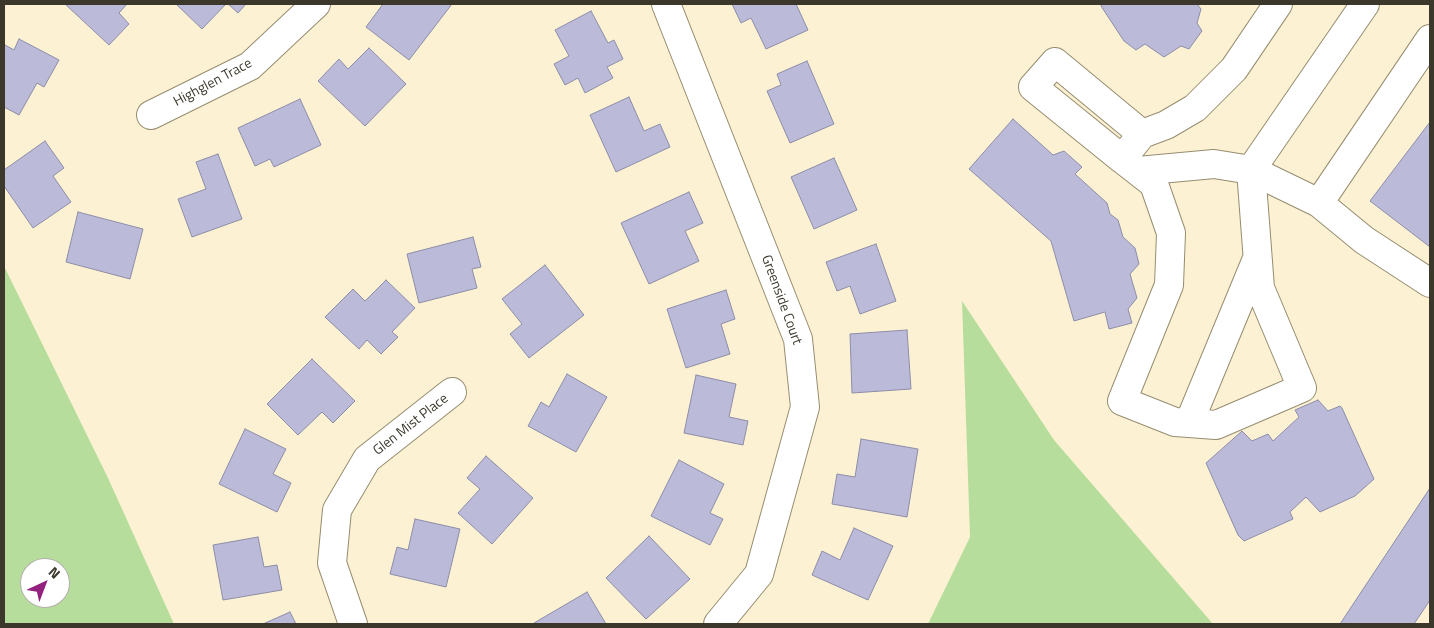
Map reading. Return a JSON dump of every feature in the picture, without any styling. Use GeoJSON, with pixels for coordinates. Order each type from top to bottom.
{"type":"FeatureCollection","features":[{"type":"Feature","properties":{"kind":"street","name":"Highglen Trace"},"geometry":{"type":"LineString","coordinates":[[150,116],[250,66],[316,4]]}},
{"type":"Feature","properties":{"kind":"street","name":"Greenside Court"},"geometry":{"type":"LineString","coordinates":[[666,4],[798,339],[805,407],[759,574],[718,624]]}},
{"type":"Feature","properties":{"kind":"street"},"geometry":{"type":"LineString","coordinates":[[1130,165],[1142,134],[1166,125],[1195,108],[1234,69],[1278,4]]}},
{"type":"Feature","properties":{"kind":"street"},"geometry":{"type":"LineString","coordinates":[[1142,134],[1055,62],[1033,87],[1154,184],[1171,233],[1169,285],[1122,401],[1175,422],[1216,425],[1302,388],[1260,288],[1251,170],[1365,4]]}},
{"type":"Feature","properties":{"kind":"street"},"geometry":{"type":"LineString","coordinates":[[1319,203],[1430,39]]}},
{"type":"Feature","properties":{"kind":"street"},"geometry":{"type":"LineString","coordinates":[[1130,165],[1214,164],[1251,170],[1319,203],[1364,240],[1430,283]]}},
{"type":"Feature","properties":{"kind":"street"},"geometry":{"type":"LineString","coordinates":[[1189,422],[1257,260]]}},
{"type":"Feature","properties":{"kind":"street","name":"Glen Mist Place"},"geometry":{"type":"LineString","coordinates":[[353,624],[332,563],[337,510],[368,459],[452,392]]}},
{"type":"Feature","properties":{"kind":"green space"},"geometry":{"type":"Polygon","coordinates":[[[4,266],[108,478],[174,624],[4,624],[4,266]]]}},
{"type":"Feature","properties":{"kind":"green space"},"geometry":{"type":"Polygon","coordinates":[[[962,301],[1054,440],[1213,624],[928,624],[970,537],[962,301]]]}},
{"type":"Feature","properties":{"kind":"building"},"geometry":{"type":"Polygon","coordinates":[[[65,4],[127,4],[119,13],[129,24],[109,45],[65,4]]]}},
{"type":"Feature","properties":{"kind":"building"},"geometry":{"type":"Polygon","coordinates":[[[176,4],[226,4],[202,29],[176,4]]]}},
{"type":"Feature","properties":{"kind":"building"},"geometry":{"type":"Polygon","coordinates":[[[228,4],[246,4],[238,13],[228,4]]]}},
{"type":"Feature","properties":{"kind":"building"},"geometry":{"type":"Polygon","coordinates":[[[383,4],[452,4],[409,60],[366,27],[383,4]]]}},
{"type":"Feature","properties":{"kind":"building"},"geometry":{"type":"Polygon","coordinates":[[[732,4],[796,4],[808,30],[766,49],[751,18],[741,23],[732,4]]]}},
{"type":"Feature","properties":{"kind":"building"},"geometry":{"type":"Polygon","coordinates":[[[1102,4],[1197,4],[1201,9],[1197,23],[1202,31],[1189,49],[1181,46],[1164,57],[1145,44],[1136,50],[1124,41],[1101,6],[1102,4]]]}},
{"type":"Feature","properties":{"kind":"building"},"geometry":{"type":"Polygon","coordinates":[[[591,11],[608,43],[614,40],[623,59],[607,67],[613,78],[585,93],[578,78],[565,85],[554,64],[569,56],[555,30],[591,11]]]}},
{"type":"Feature","properties":{"kind":"building"},"geometry":{"type":"Polygon","coordinates":[[[19,39],[59,60],[44,87],[37,83],[19,115],[4,107],[4,48],[5,45],[14,50],[19,39]]]}},
{"type":"Feature","properties":{"kind":"building"},"geometry":{"type":"Polygon","coordinates":[[[369,48],[406,84],[365,126],[318,81],[339,59],[348,69],[369,48]]]}},
{"type":"Feature","properties":{"kind":"building"},"geometry":{"type":"Polygon","coordinates":[[[807,61],[834,124],[790,143],[767,91],[781,85],[777,74],[807,61]]]}},
{"type":"Feature","properties":{"kind":"building"},"geometry":{"type":"Polygon","coordinates":[[[629,97],[644,131],[660,124],[670,147],[616,172],[590,115],[629,97]]]}},
{"type":"Feature","properties":{"kind":"building"},"geometry":{"type":"Polygon","coordinates":[[[300,99],[321,145],[274,167],[270,159],[255,166],[238,128],[300,99]]]}},
{"type":"Feature","properties":{"kind":"building"},"geometry":{"type":"Polygon","coordinates":[[[1013,119],[1053,155],[1064,151],[1082,167],[1075,174],[1107,203],[1110,214],[1118,220],[1123,237],[1135,248],[1139,264],[1130,274],[1137,298],[1128,309],[1132,323],[1109,329],[1105,312],[1074,321],[1051,241],[969,169],[1013,119]]]}},
{"type":"Feature","properties":{"kind":"building"},"geometry":{"type":"Polygon","coordinates":[[[1430,122],[1430,247],[1370,201],[1430,122]]]}},
{"type":"Feature","properties":{"kind":"building"},"geometry":{"type":"Polygon","coordinates":[[[45,141],[64,168],[53,176],[71,202],[33,228],[4,186],[4,170],[45,141]]]}},
{"type":"Feature","properties":{"kind":"building"},"geometry":{"type":"Polygon","coordinates":[[[218,154],[242,219],[192,237],[178,199],[206,189],[196,162],[218,154]]]}},
{"type":"Feature","properties":{"kind":"building"},"geometry":{"type":"Polygon","coordinates":[[[834,158],[857,210],[814,229],[791,177],[834,158]]]}},
{"type":"Feature","properties":{"kind":"building"},"geometry":{"type":"Polygon","coordinates":[[[689,192],[703,223],[685,231],[699,261],[649,284],[621,223],[689,192]]]}},
{"type":"Feature","properties":{"kind":"building"},"geometry":{"type":"Polygon","coordinates":[[[78,212],[143,229],[130,279],[66,262],[78,212]]]}},
{"type":"Feature","properties":{"kind":"building"},"geometry":{"type":"Polygon","coordinates":[[[473,237],[481,267],[472,269],[477,288],[419,303],[407,254],[473,237]]]}},
{"type":"Feature","properties":{"kind":"building"},"geometry":{"type":"Polygon","coordinates":[[[876,244],[896,301],[860,314],[850,286],[837,291],[826,262],[876,244]]]}},
{"type":"Feature","properties":{"kind":"building"},"geometry":{"type":"Polygon","coordinates":[[[545,265],[584,315],[529,358],[510,334],[522,324],[502,299],[545,265]]]}},
{"type":"Feature","properties":{"kind":"building"},"geometry":{"type":"Polygon","coordinates":[[[386,280],[415,308],[392,332],[398,337],[381,354],[367,340],[359,349],[325,317],[353,289],[365,301],[386,280]]]}},
{"type":"Feature","properties":{"kind":"building"},"geometry":{"type":"Polygon","coordinates":[[[726,290],[735,319],[721,324],[730,354],[686,368],[667,309],[726,290]]]}},
{"type":"Feature","properties":{"kind":"building"},"geometry":{"type":"Polygon","coordinates":[[[907,330],[911,389],[852,393],[850,334],[907,330]]]}},
{"type":"Feature","properties":{"kind":"building"},"geometry":{"type":"Polygon","coordinates":[[[312,359],[355,401],[333,423],[322,412],[298,435],[267,404],[312,359]]]}},
{"type":"Feature","properties":{"kind":"building"},"geometry":{"type":"Polygon","coordinates":[[[567,374],[607,397],[576,452],[528,426],[541,402],[549,407],[567,374]]]}},
{"type":"Feature","properties":{"kind":"building"},"geometry":{"type":"Polygon","coordinates":[[[696,375],[736,384],[729,417],[748,421],[743,445],[684,433],[696,375]]]}},
{"type":"Feature","properties":{"kind":"building"},"geometry":{"type":"Polygon","coordinates":[[[1318,400],[1328,411],[1340,406],[1342,408],[1374,479],[1355,496],[1320,512],[1306,497],[1290,512],[1293,519],[1244,541],[1238,535],[1206,463],[1242,431],[1252,441],[1268,434],[1273,441],[1299,417],[1295,410],[1318,400]]]}},
{"type":"Feature","properties":{"kind":"building"},"geometry":{"type":"Polygon","coordinates":[[[245,429],[286,449],[273,474],[291,483],[277,512],[219,484],[245,429]]]}},
{"type":"Feature","properties":{"kind":"building"},"geometry":{"type":"Polygon","coordinates":[[[861,439],[918,449],[907,517],[832,504],[837,474],[855,477],[861,439]]]}},
{"type":"Feature","properties":{"kind":"building"},"geometry":{"type":"Polygon","coordinates":[[[486,456],[533,498],[492,544],[458,513],[480,489],[467,478],[486,456]]]}},
{"type":"Feature","properties":{"kind":"building"},"geometry":{"type":"Polygon","coordinates":[[[679,460],[724,484],[710,513],[723,519],[710,545],[651,516],[679,460]]]}},
{"type":"Feature","properties":{"kind":"building"},"geometry":{"type":"Polygon","coordinates":[[[1430,488],[1430,600],[1414,624],[1340,624],[1430,488]]]}},
{"type":"Feature","properties":{"kind":"building"},"geometry":{"type":"Polygon","coordinates":[[[415,519],[460,529],[446,587],[390,574],[397,547],[408,550],[415,519]]]}},
{"type":"Feature","properties":{"kind":"building"},"geometry":{"type":"Polygon","coordinates":[[[854,528],[893,546],[868,600],[812,575],[822,551],[840,560],[854,528]]]}},
{"type":"Feature","properties":{"kind":"building"},"geometry":{"type":"Polygon","coordinates":[[[649,536],[690,579],[646,619],[606,578],[649,536]]]}},
{"type":"Feature","properties":{"kind":"building"},"geometry":{"type":"Polygon","coordinates":[[[258,537],[264,567],[277,565],[282,590],[223,600],[213,545],[258,537]]]}},
{"type":"Feature","properties":{"kind":"building"},"geometry":{"type":"Polygon","coordinates":[[[587,592],[606,624],[534,623],[587,592]]]}},
{"type":"Feature","properties":{"kind":"building"},"geometry":{"type":"Polygon","coordinates":[[[290,612],[296,624],[263,624],[290,612]]]}}]}
